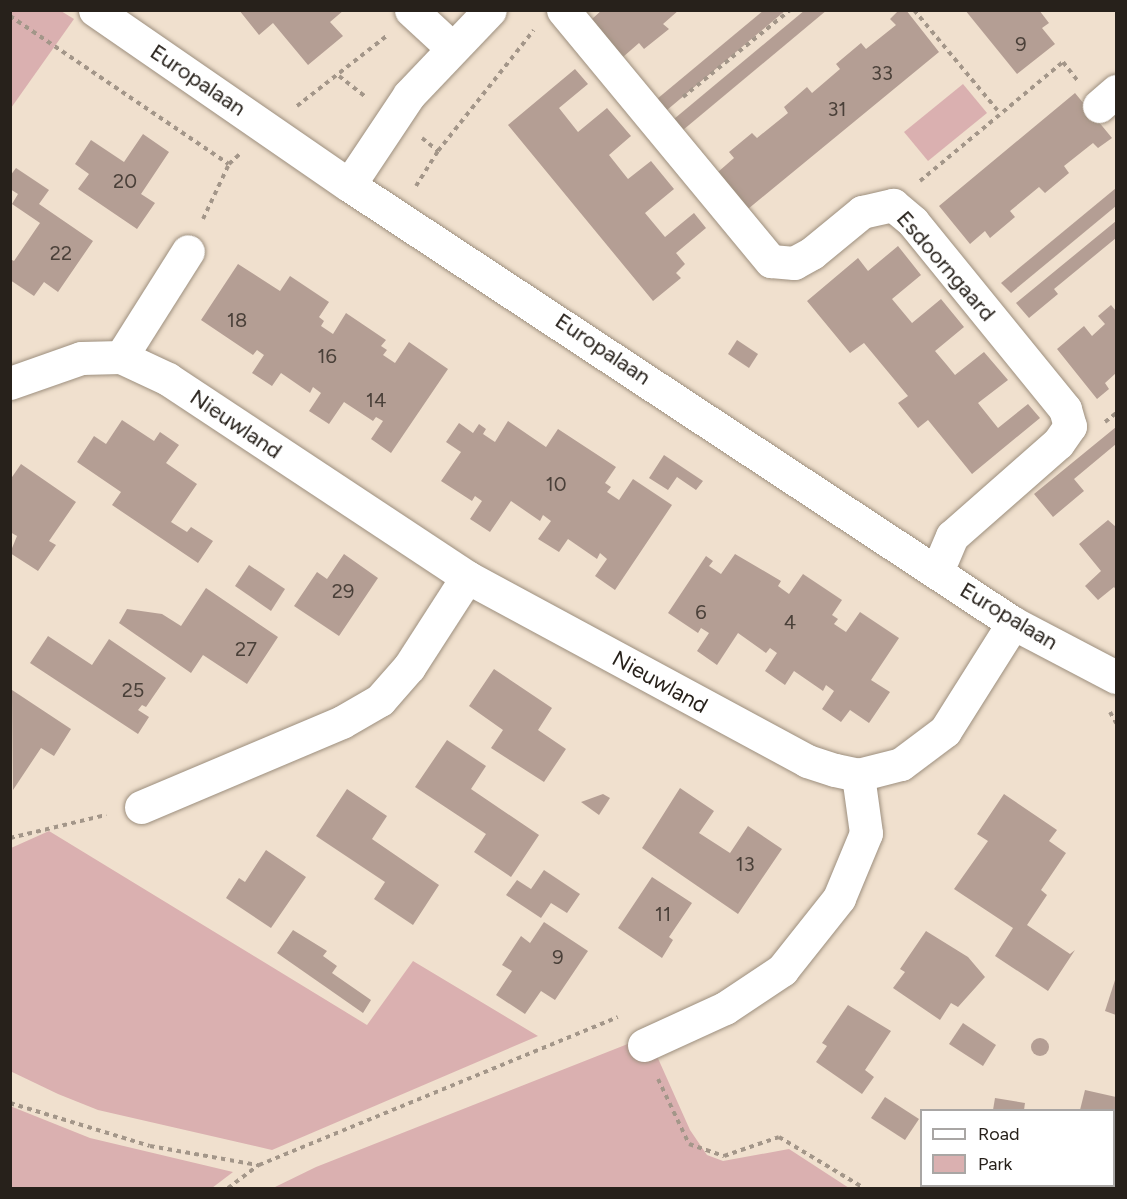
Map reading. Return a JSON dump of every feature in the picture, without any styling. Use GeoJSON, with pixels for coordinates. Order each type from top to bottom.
{"type":"FeatureCollection","features":[{"type":"Feature","properties":{"kind":"street","name":"Europalaan"},"geometry":{"type":"LineString","coordinates":[[95,10],[268,127],[349,185],[399,214],[1014,623],[1116,677]]}},
{"type":"Feature","properties":{"kind":"street"},"geometry":{"type":"LineString","coordinates":[[349,185],[409,96],[490,10]]}},
{"type":"Feature","properties":{"kind":"street"},"geometry":{"type":"LineString","coordinates":[[413,12],[452,48]]}},
{"type":"Feature","properties":{"kind":"street","name":"Esdoorngaard"},"geometry":{"type":"LineString","coordinates":[[553,15],[654,120],[771,261],[794,263],[812,253],[862,212],[892,205],[914,222],[1065,408],[1070,426],[1058,443],[952,536],[937,571]]}},
{"type":"Feature","properties":{"kind":"street"},"geometry":{"type":"LineString","coordinates":[[121,357],[188,251]]}},
{"type":"Feature","properties":{"kind":"street","name":"Nieuwland"},"geometry":{"type":"LineString","coordinates":[[10,383],[81,358],[121,357],[168,379],[467,577],[807,761],[858,775],[901,764],[945,732],[1014,623]]}},
{"type":"Feature","properties":{"kind":"street"},"geometry":{"type":"LineString","coordinates":[[141,807],[342,722],[380,700],[409,667],[467,577]]}},
{"type":"Feature","properties":{"kind":"street"},"geometry":{"type":"LineString","coordinates":[[644,1045],[725,1008],[782,970],[839,898],[866,833],[858,775]]}},
{"type":"Feature","properties":{"kind":"path"},"geometry":{"type":"LineString","coordinates":[[654,120],[790,10]]}},
{"type":"Feature","properties":{"kind":"path"},"geometry":{"type":"LineString","coordinates":[[914,10],[999,112]]}},
{"type":"Feature","properties":{"kind":"path"},"geometry":{"type":"LineString","coordinates":[[188,251],[229,164],[268,127],[413,12]]}},
{"type":"Feature","properties":{"kind":"path"},"geometry":{"type":"LineString","coordinates":[[399,214],[438,151],[553,15]]}},
{"type":"Feature","properties":{"kind":"path"},"geometry":{"type":"LineString","coordinates":[[10,16],[229,164]]}},
{"type":"Feature","properties":{"kind":"path"},"geometry":{"type":"LineString","coordinates":[[892,205],[999,112],[1063,62],[1108,99]]}},
{"type":"Feature","properties":{"kind":"path"},"geometry":{"type":"LineString","coordinates":[[10,838],[141,807]]}},
{"type":"Feature","properties":{"kind":"path"},"geometry":{"type":"LineString","coordinates":[[228,1188],[259,1165],[631,1012],[689,1143],[724,1156],[779,1137],[864,1188]]}},
{"type":"Feature","properties":{"kind":"path"},"geometry":{"type":"LineString","coordinates":[[10,1103],[150,1146],[259,1165]]}},
{"type":"Feature","properties":{"kind":"green space"},"geometry":{"type":"Polygon","coordinates":[[[11,10],[61,11],[74,19],[11,108],[11,10]]]}},
{"type":"Feature","properties":{"kind":"green space"},"geometry":{"type":"Polygon","coordinates":[[[963,84],[987,113],[928,161],[904,132],[963,84]]]}},
{"type":"Feature","properties":{"kind":"green space"},"geometry":{"type":"Polygon","coordinates":[[[49,831],[367,1025],[413,961],[538,1036],[272,1150],[98,1110],[58,1094],[10,1071],[11,848],[49,831]]]}},
{"type":"Feature","properties":{"kind":"green space"},"geometry":{"type":"Polygon","coordinates":[[[648,1036],[690,1130],[707,1155],[723,1161],[789,1149],[849,1188],[273,1188],[316,1167],[648,1036]]]}},
{"type":"Feature","properties":{"kind":"green space"},"geometry":{"type":"Polygon","coordinates":[[[10,1106],[90,1138],[233,1172],[212,1188],[11,1188],[10,1106]]]}},
{"type":"Feature","properties":{"kind":"building"},"geometry":{"type":"Polygon","coordinates":[[[239,10],[344,10],[330,22],[343,36],[308,65],[273,23],[259,35],[239,10]]]}},
{"type":"Feature","properties":{"kind":"building"},"geometry":{"type":"Polygon","coordinates":[[[602,10],[679,10],[663,24],[669,29],[644,49],[639,43],[623,57],[592,19],[602,10]]]}},
{"type":"Feature","properties":{"kind":"building"},"geometry":{"type":"Polygon","coordinates":[[[764,10],[786,10],[667,110],[657,99],[764,10]]]}},
{"type":"Feature","properties":{"kind":"building"},"geometry":{"type":"Polygon","coordinates":[[[805,10],[827,10],[683,130],[674,119],[805,10]]]}},
{"type":"Feature","properties":{"kind":"building"},"geometry":{"type":"Polygon","coordinates":[[[899,10],[906,10],[939,52],[748,209],[718,172],[734,158],[729,152],[752,133],[757,138],[788,113],[784,107],[807,87],[812,93],[840,69],[836,64],[861,43],[866,49],[896,25],[890,19],[899,10]]]}},
{"type":"Feature","properties":{"kind":"building"},"geometry":{"type":"Polygon","coordinates":[[[965,10],[1039,10],[1049,23],[1042,28],[1055,44],[1017,74],[965,10]]]}},
{"type":"Feature","properties":{"kind":"building"},"geometry":{"type":"Polygon","coordinates":[[[575,69],[588,84],[559,108],[578,132],[607,108],[631,136],[609,155],[628,179],[651,161],[674,189],[645,213],[665,237],[694,213],[706,228],[676,253],[685,264],[676,273],[681,278],[653,301],[508,125],[575,69]]]}},
{"type":"Feature","properties":{"kind":"building"},"geometry":{"type":"Polygon","coordinates":[[[1075,93],[1112,138],[1098,148],[1093,143],[1064,166],[1069,173],[1045,193],[1039,187],[1010,211],[1015,217],[990,238],[985,231],[970,244],[939,206],[1075,93]]]}},
{"type":"Feature","properties":{"kind":"building"},"geometry":{"type":"Polygon","coordinates":[[[143,134],[169,152],[141,194],[155,203],[137,229],[78,189],[89,174],[75,164],[91,140],[124,162],[143,134]]]}},
{"type":"Feature","properties":{"kind":"building"},"geometry":{"type":"Polygon","coordinates":[[[16,168],[49,190],[39,204],[93,241],[58,292],[44,282],[34,296],[10,280],[10,259],[14,261],[40,223],[12,204],[18,194],[10,189],[10,176],[16,168]]]}},
{"type":"Feature","properties":{"kind":"building"},"geometry":{"type":"Polygon","coordinates":[[[1116,188],[1116,206],[1011,293],[1001,283],[1116,188]]]}},
{"type":"Feature","properties":{"kind":"building"},"geometry":{"type":"Polygon","coordinates":[[[1116,221],[1116,238],[1054,289],[1058,294],[1029,318],[1016,303],[1116,221]]]}},
{"type":"Feature","properties":{"kind":"building"},"geometry":{"type":"Polygon","coordinates":[[[898,246],[921,275],[892,299],[912,323],[941,299],[964,327],[935,351],[955,375],[984,352],[1008,380],[978,403],[998,428],[1028,404],[1040,418],[972,474],[928,420],[918,428],[898,403],[908,396],[864,343],[850,353],[807,301],[858,258],[868,271],[898,246]]]}},
{"type":"Feature","properties":{"kind":"building"},"geometry":{"type":"Polygon","coordinates":[[[238,264],[280,291],[290,276],[329,302],[319,317],[324,321],[321,326],[333,334],[346,313],[386,340],[381,346],[387,350],[383,355],[395,363],[409,342],[448,369],[391,453],[371,439],[383,421],[376,417],[373,421],[344,402],[329,424],[309,411],[321,393],[313,387],[310,393],[281,373],[272,386],[252,373],[264,355],[257,350],[253,355],[201,320],[238,264]]]}},
{"type":"Feature","properties":{"kind":"building"},"geometry":{"type":"Polygon","coordinates":[[[1111,305],[1116,311],[1116,373],[1105,383],[1109,389],[1097,399],[1057,349],[1084,326],[1092,336],[1105,324],[1098,316],[1111,305]]]}},
{"type":"Feature","properties":{"kind":"building"},"geometry":{"type":"Polygon","coordinates":[[[737,340],[758,354],[749,368],[728,354],[737,340]]]}},
{"type":"Feature","properties":{"kind":"building"},"geometry":{"type":"Polygon","coordinates":[[[122,420],[154,441],[160,432],[179,445],[166,463],[197,484],[171,522],[187,532],[191,527],[213,541],[198,563],[112,505],[121,492],[77,462],[94,436],[106,444],[122,420]]]}},
{"type":"Feature","properties":{"kind":"building"},"geometry":{"type":"Polygon","coordinates":[[[508,421],[546,447],[558,429],[616,467],[605,483],[611,487],[607,492],[619,500],[633,479],[672,505],[615,590],[595,576],[607,559],[600,553],[597,559],[568,539],[559,552],[538,539],[551,521],[543,515],[540,521],[511,501],[490,532],[470,519],[482,501],[475,496],[472,501],[441,481],[461,452],[446,442],[459,423],[473,433],[479,424],[486,429],[483,434],[495,442],[508,421]]]}},
{"type":"Feature","properties":{"kind":"building"},"geometry":{"type":"Polygon","coordinates":[[[1116,427],[1116,444],[1074,479],[1084,491],[1053,517],[1034,494],[1116,427]]]}},
{"type":"Feature","properties":{"kind":"building"},"geometry":{"type":"Polygon","coordinates":[[[664,455],[703,481],[696,490],[677,477],[668,490],[649,478],[664,455]]]}},
{"type":"Feature","properties":{"kind":"building"},"geometry":{"type":"Polygon","coordinates":[[[21,464],[76,502],[49,541],[56,545],[38,571],[10,553],[17,536],[10,532],[10,480],[21,464]]]}},
{"type":"Feature","properties":{"kind":"building"},"geometry":{"type":"Polygon","coordinates":[[[1108,520],[1116,527],[1116,590],[1114,587],[1098,600],[1085,586],[1101,571],[1079,544],[1108,520]]]}},
{"type":"Feature","properties":{"kind":"building"},"geometry":{"type":"Polygon","coordinates":[[[344,554],[378,578],[339,636],[294,606],[317,572],[327,579],[344,554]]]}},
{"type":"Feature","properties":{"kind":"building"},"geometry":{"type":"Polygon","coordinates":[[[735,554],[781,581],[778,586],[789,594],[803,574],[842,600],[832,615],[838,619],[834,624],[846,632],[860,612],[899,638],[871,680],[890,692],[869,723],[850,710],[841,722],[822,709],[834,691],[826,685],[823,691],[794,671],[785,685],[765,671],[777,653],[770,648],[766,653],[738,633],[717,665],[697,651],[709,633],[701,628],[698,633],[668,613],[706,556],[713,561],[709,566],[721,574],[735,554]]]}},
{"type":"Feature","properties":{"kind":"building"},"geometry":{"type":"Polygon","coordinates":[[[249,565],[285,589],[271,611],[235,586],[249,565]]]}},
{"type":"Feature","properties":{"kind":"building"},"geometry":{"type":"Polygon","coordinates":[[[206,588],[278,637],[247,684],[203,655],[191,673],[119,623],[127,609],[162,614],[181,626],[206,588]]]}},
{"type":"Feature","properties":{"kind":"building"},"geometry":{"type":"Polygon","coordinates":[[[48,636],[92,665],[109,639],[166,678],[146,707],[142,705],[138,710],[149,717],[138,734],[30,663],[48,636]]]}},
{"type":"Feature","properties":{"kind":"building"},"geometry":{"type":"Polygon","coordinates":[[[494,669],[552,708],[538,730],[566,749],[544,782],[491,748],[503,730],[469,706],[494,669]]]}},
{"type":"Feature","properties":{"kind":"building"},"geometry":{"type":"Polygon","coordinates":[[[12,690],[71,729],[54,756],[41,748],[13,790],[12,690]]]}},
{"type":"Feature","properties":{"kind":"building"},"geometry":{"type":"Polygon","coordinates":[[[447,740],[486,766],[471,789],[539,835],[511,877],[474,852],[486,834],[415,787],[447,740]]]}},
{"type":"Feature","properties":{"kind":"building"},"geometry":{"type":"Polygon","coordinates":[[[680,788],[714,811],[699,833],[730,853],[748,826],[782,849],[738,914],[642,848],[680,788]]]}},
{"type":"Feature","properties":{"kind":"building"},"geometry":{"type":"Polygon","coordinates":[[[347,789],[387,816],[372,839],[439,885],[413,925],[374,899],[385,882],[316,836],[347,789]]]}},
{"type":"Feature","properties":{"kind":"building"},"geometry":{"type":"Polygon","coordinates":[[[603,794],[610,798],[599,815],[581,802],[603,794]]]}},
{"type":"Feature","properties":{"kind":"building"},"geometry":{"type":"Polygon","coordinates":[[[1004,794],[1057,830],[1049,841],[1066,853],[1041,890],[1047,895],[1027,925],[1070,954],[1075,950],[1048,991],[995,956],[1013,928],[954,889],[988,841],[977,834],[1004,794]]]}},
{"type":"Feature","properties":{"kind":"building"},"geometry":{"type":"Polygon","coordinates":[[[266,850],[306,877],[271,928],[226,898],[239,878],[245,882],[266,850]]]}},
{"type":"Feature","properties":{"kind":"building"},"geometry":{"type":"Polygon","coordinates":[[[544,870],[580,894],[567,913],[551,903],[541,918],[506,895],[517,880],[531,889],[544,870]]]}},
{"type":"Feature","properties":{"kind":"building"},"geometry":{"type":"Polygon","coordinates":[[[652,877],[692,903],[669,937],[673,940],[662,958],[618,928],[652,877]]]}},
{"type":"Feature","properties":{"kind":"building"},"geometry":{"type":"Polygon","coordinates":[[[544,922],[588,951],[555,1000],[541,991],[525,1014],[496,995],[512,971],[502,965],[521,936],[530,943],[544,922]]]}},
{"type":"Feature","properties":{"kind":"building"},"geometry":{"type":"Polygon","coordinates":[[[293,930],[327,951],[323,956],[337,966],[332,973],[371,1000],[363,1013],[277,953],[293,930]]]}},
{"type":"Feature","properties":{"kind":"building"},"geometry":{"type":"Polygon","coordinates":[[[926,931],[968,957],[985,977],[958,1007],[951,1003],[940,1020],[893,988],[905,972],[900,969],[926,931]]]}},
{"type":"Feature","properties":{"kind":"building"},"geometry":{"type":"Polygon","coordinates":[[[1116,977],[1116,1015],[1105,1011],[1116,977]]]}},
{"type":"Feature","properties":{"kind":"building"},"geometry":{"type":"Polygon","coordinates":[[[848,1005],[891,1031],[865,1070],[874,1077],[862,1094],[816,1062],[827,1046],[822,1043],[848,1005]]]}},
{"type":"Feature","properties":{"kind":"building"},"geometry":{"type":"Polygon","coordinates":[[[963,1023],[996,1045],[983,1066],[949,1044],[963,1023]]]}},
{"type":"Feature","properties":{"kind":"building"},"geometry":{"type":"Polygon","coordinates":[[[1036,1038],[1044,1038],[1049,1043],[1047,1054],[1036,1056],[1031,1051],[1031,1043],[1036,1038]]]}},
{"type":"Feature","properties":{"kind":"building"},"geometry":{"type":"Polygon","coordinates":[[[1085,1090],[1116,1097],[1116,1146],[1115,1109],[1080,1109],[1085,1090]]]}},
{"type":"Feature","properties":{"kind":"building"},"geometry":{"type":"Polygon","coordinates":[[[885,1097],[919,1119],[905,1140],[871,1118],[885,1097]]]}},
{"type":"Feature","properties":{"kind":"building"},"geometry":{"type":"Polygon","coordinates":[[[995,1098],[1025,1103],[1024,1109],[993,1109],[995,1098]]]}}]}
